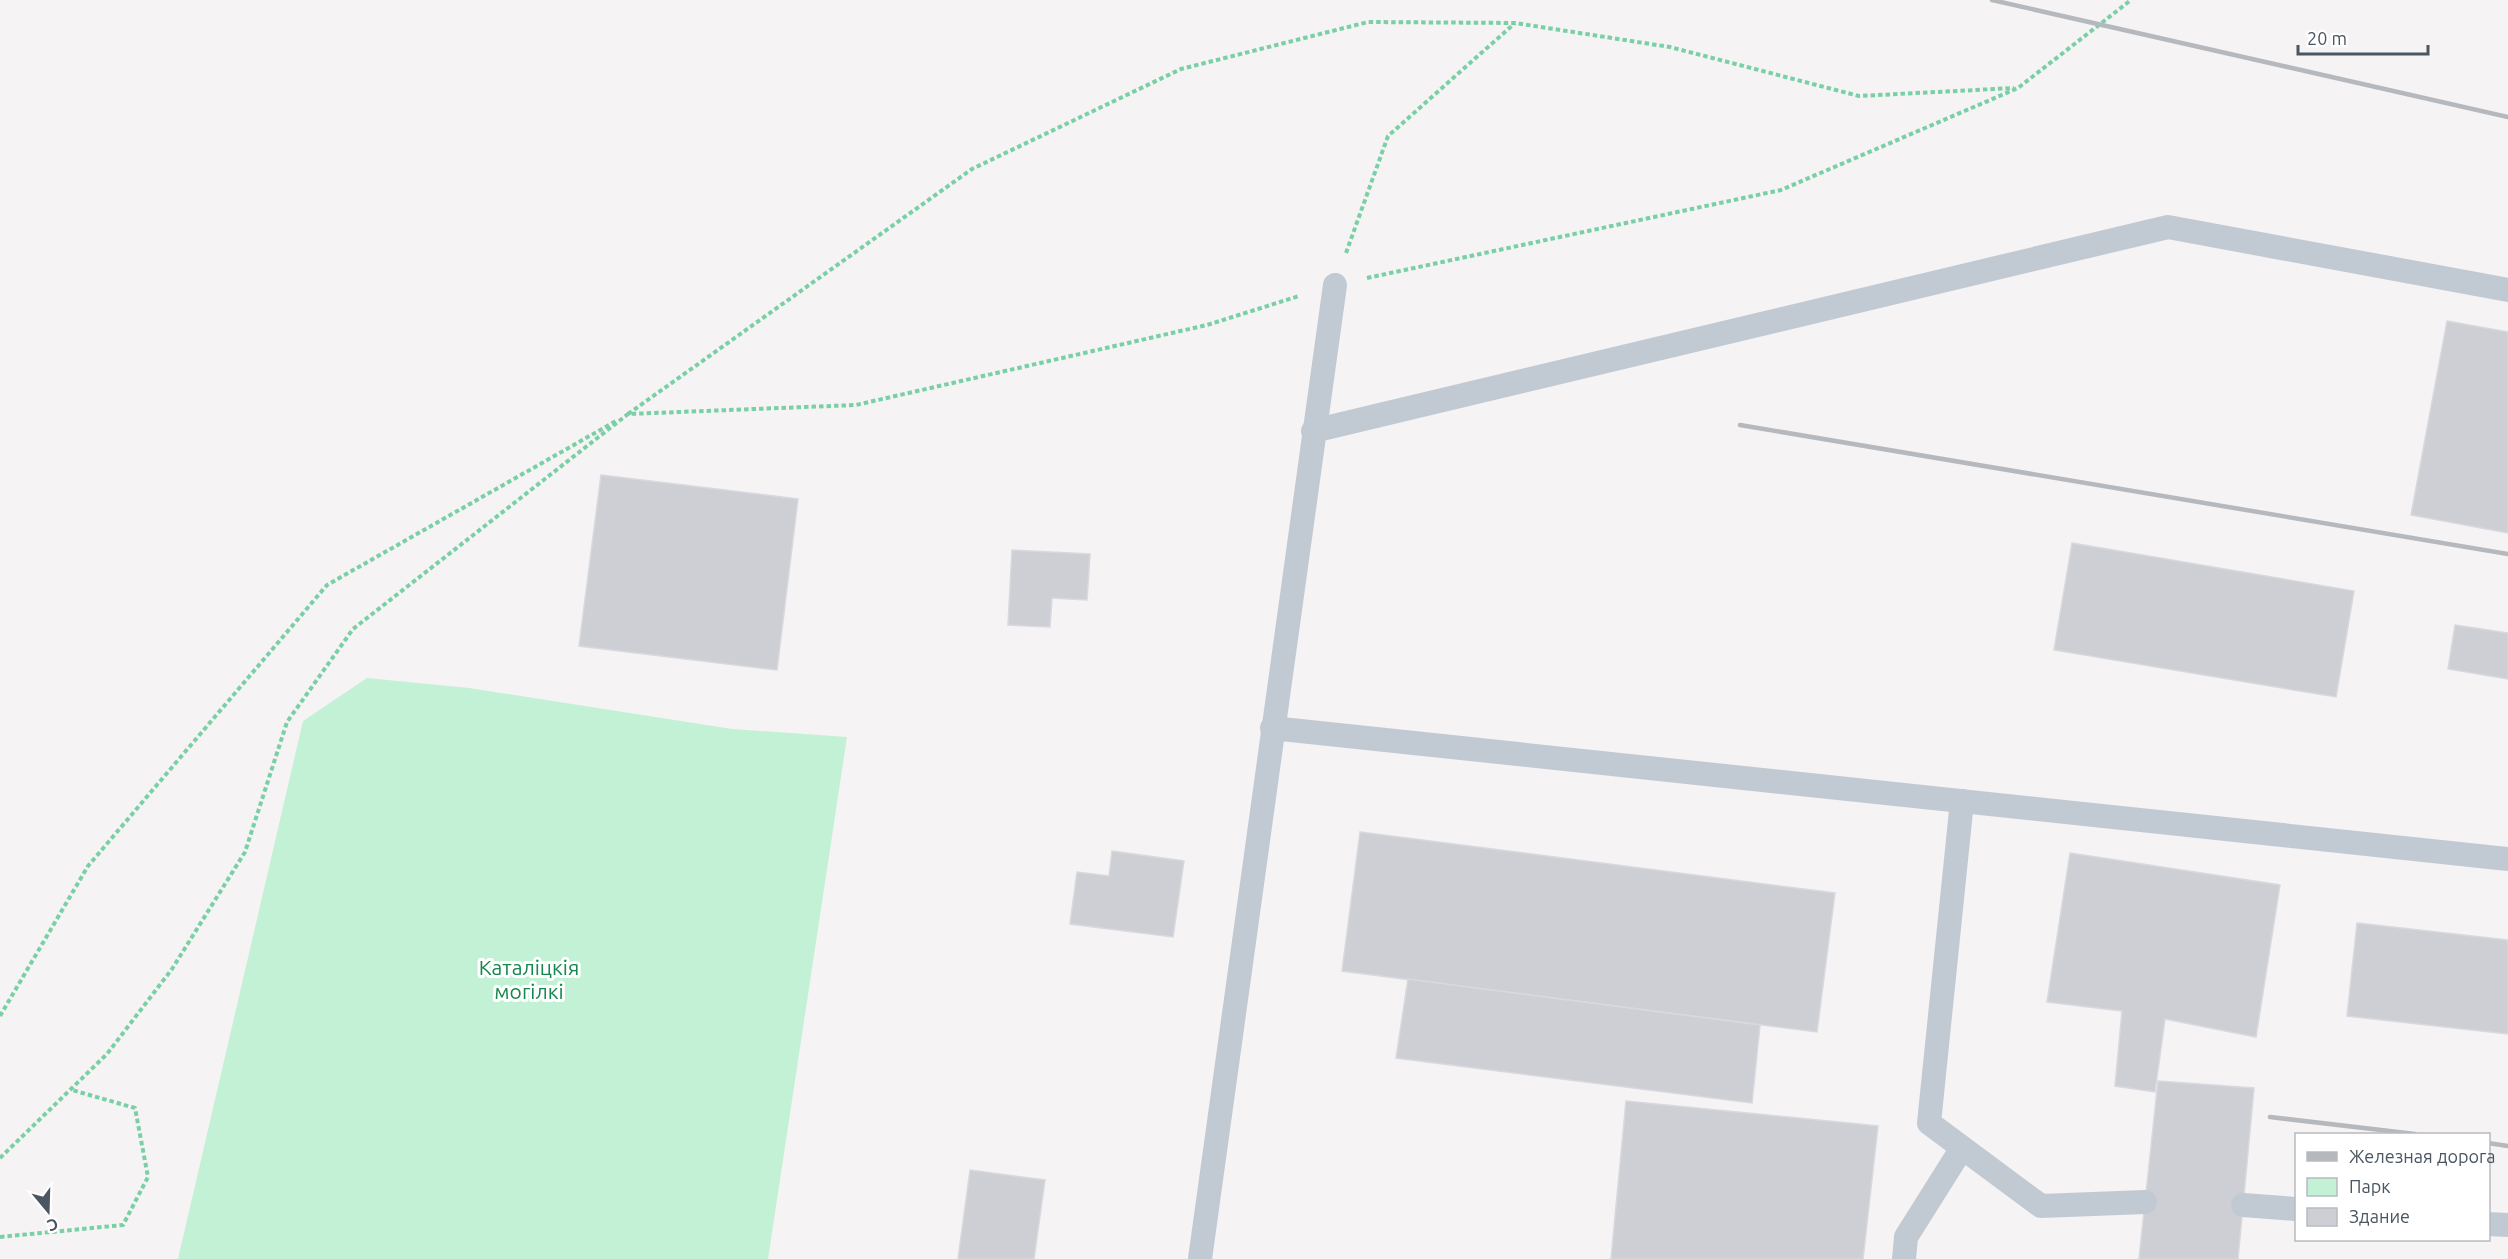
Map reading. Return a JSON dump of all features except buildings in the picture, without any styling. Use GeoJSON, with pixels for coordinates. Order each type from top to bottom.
{"type":"FeatureCollection","features":[{"type":"Feature","properties":{"kind":"lane"},"geometry":{"type":"LineString","coordinates":[[1313,431],[2168,227],[2508,290]]}},
{"type":"Feature","properties":{"kind":"lane"},"geometry":{"type":"LineString","coordinates":[[1200,1259],[1335,285]]}},
{"type":"Feature","properties":{"kind":"lane"},"geometry":{"type":"LineString","coordinates":[[1272,728],[2508,859]]}},
{"type":"Feature","properties":{"kind":"lane"},"geometry":{"type":"LineString","coordinates":[[1962,801],[1929,1124],[2041,1206],[2145,1202]]}},
{"type":"Feature","properties":{"kind":"lane"},"geometry":{"type":"LineString","coordinates":[[1904,1259],[1906,1237],[1962,1148]]}},
{"type":"Feature","properties":{"kind":"lane"},"geometry":{"type":"LineString","coordinates":[[2243,1205],[2295,1209]]}},
{"type":"Feature","properties":{"kind":"lane"},"geometry":{"type":"LineString","coordinates":[[2490,1224],[2508,1226]]}},
{"type":"Feature","properties":{"kind":"path"},"geometry":{"type":"LineString","coordinates":[[0,1016],[88,866],[327,585],[628,414],[856,405],[1207,325],[1335,285],[1782,190],[2018,88],[2131,0]]}},
{"type":"Feature","properties":{"kind":"path"},"geometry":{"type":"LineString","coordinates":[[0,1158],[107,1054],[172,969],[245,852],[287,722],[353,629],[628,414],[972,169],[1181,69],[1368,22],[1515,23],[1670,47],[1859,96],[2018,88]]}},
{"type":"Feature","properties":{"kind":"path"},"geometry":{"type":"LineString","coordinates":[[1335,285],[1388,136],[1515,23]]}},
{"type":"Feature","properties":{"kind":"path"},"geometry":{"type":"LineString","coordinates":[[0,1237],[123,1225],[148,1177],[135,1108],[71,1090]]}},
{"type":"Feature","properties":{"kind":"green space","name":"Каталіцкія могілкі"},"geometry":{"type":"Polygon","coordinates":[[[367,678],[469,688],[732,729],[847,737],[768,1259],[178,1259],[303,721],[367,678]]]}},
{"type":"Feature","properties":{"kind":"railway"},"geometry":{"type":"LineString","coordinates":[[1992,0],[2508,117]]}},
{"type":"Feature","properties":{"kind":"railway"},"geometry":{"type":"LineString","coordinates":[[1740,425],[2508,554]]}},
{"type":"Feature","properties":{"kind":"railway"},"geometry":{"type":"LineString","coordinates":[[2270,1117],[2406,1133]]}},
{"type":"Feature","properties":{"kind":"railway"},"geometry":{"type":"LineString","coordinates":[[2490,1143],[2508,1146]]}}]}
